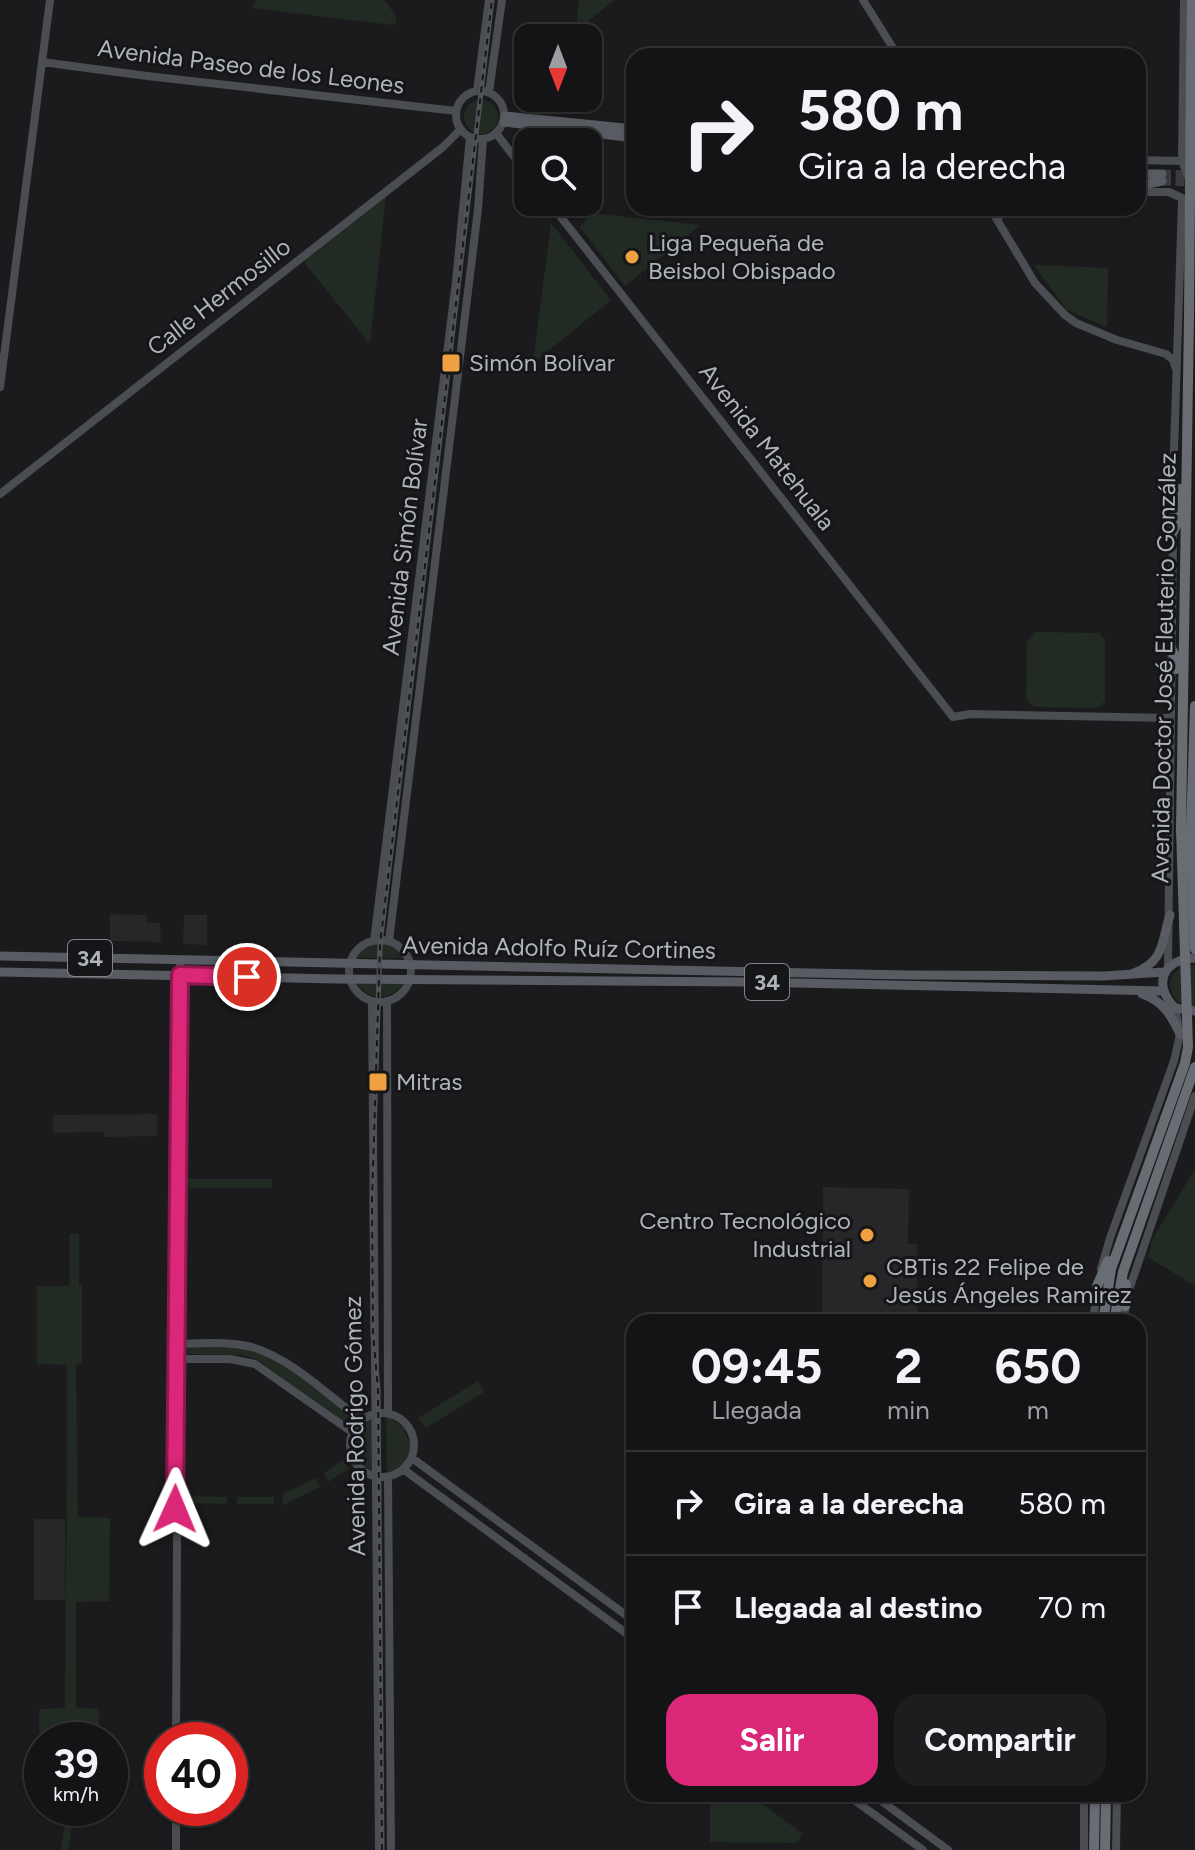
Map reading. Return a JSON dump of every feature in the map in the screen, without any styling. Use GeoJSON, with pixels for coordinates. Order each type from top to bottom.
{"type":"FeatureCollection","features":[{"type":"Feature","properties":{"kind":"highway","name":"Avenida Doctor José Eleuterio González"},"geometry":{"type":"LineString","coordinates":[[1192,0],[1181,721],[1195,949]]}},
{"type":"Feature","properties":{"kind":"highway"},"geometry":{"type":"LineString","coordinates":[[1173,532],[1177,523],[1180,486],[1186,472]]}},
{"type":"Feature","properties":{"kind":"highway"},"geometry":{"type":"LineString","coordinates":[[1171,648],[1176,661],[1176,712],[1181,721]]}},
{"type":"Feature","properties":{"kind":"highway","name":"Avenida Doctor José Eleuterio González"},"geometry":{"type":"LineString","coordinates":[[1115,1314],[1119,1287],[1188,1047],[1186,829],[1195,706]]}},
{"type":"Feature","properties":{"kind":"highway","name":"Avenida Doctor José Eleuterio González"},"geometry":{"type":"LineString","coordinates":[[1104,1314],[1117,1251],[1195,1067]]}},
{"type":"Feature","properties":{"kind":"highway"},"geometry":{"type":"LineString","coordinates":[[1097,1286],[1109,1259],[1117,1251]]}},
{"type":"Feature","properties":{"kind":"highway"},"geometry":{"type":"LineString","coordinates":[[1125,1306],[1124,1292],[1132,1259],[1130,1251]]}},
{"type":"Feature","properties":{"kind":"highway"},"geometry":{"type":"LineString","coordinates":[[1096,1802],[1105,1850]]}},
{"type":"Feature","properties":{"kind":"highway"},"geometry":{"type":"LineString","coordinates":[[1094,1850],[1105,1802]]}},
{"type":"Feature","properties":{"kind":"main road"},"geometry":{"type":"LineString","coordinates":[[504,119],[626,128]]}},
{"type":"Feature","properties":{"kind":"main road"},"geometry":{"type":"LineString","coordinates":[[504,119],[626,137]]}},
{"type":"Feature","properties":{"kind":"main road"},"geometry":{"type":"LineString","coordinates":[[1146,173],[1161,177],[1146,182]]}},
{"type":"Feature","properties":{"kind":"main road"},"geometry":{"type":"LineString","coordinates":[[1127,976],[1151,965],[1156,959],[1170,915]]}},
{"type":"Feature","properties":{"kind":"main road","name":"Avenida Adolfo Ruíz Cortines"},"geometry":{"type":"LineString","coordinates":[[0,956],[916,975],[1127,976],[1166,969]]}},
{"type":"Feature","properties":{"kind":"main road","name":"34"},"geometry":{"type":"LineString","coordinates":[[1166,969],[1183,959],[1195,958]]}},
{"type":"Feature","properties":{"kind":"main road"},"geometry":{"type":"LineString","coordinates":[[427,979],[423,971],[428,965]]}},
{"type":"Feature","properties":{"kind":"main road"},"geometry":{"type":"LineString","coordinates":[[1166,969],[1163,991],[1175,1008],[1195,1011]]}},
{"type":"Feature","properties":{"kind":"main road","name":"Avenida Adolfo Ruíz Cortines"},"geometry":{"type":"LineString","coordinates":[[0,972],[1163,991]]}},
{"type":"Feature","properties":{"kind":"main road"},"geometry":{"type":"LineString","coordinates":[[1123,989],[1161,1003],[1180,1036]]}},
{"type":"Feature","properties":{"kind":"street"},"geometry":{"type":"LineString","coordinates":[[0,387],[50,0]]}},
{"type":"Feature","properties":{"kind":"street"},"geometry":{"type":"LineString","coordinates":[[477,91],[489,0]]}},
{"type":"Feature","properties":{"kind":"street"},"geometry":{"type":"LineString","coordinates":[[489,92],[502,0]]}},
{"type":"Feature","properties":{"kind":"street"},"geometry":{"type":"LineString","coordinates":[[863,0],[893,48]]}},
{"type":"Feature","properties":{"kind":"street"},"geometry":{"type":"LineString","coordinates":[[1184,0],[1182,161],[1188,180],[1195,185]]}},
{"type":"Feature","properties":{"kind":"street","name":"Avenida Paseo de los Leones"},"geometry":{"type":"LineString","coordinates":[[42,62],[456,111]]}},
{"type":"Feature","properties":{"kind":"street"},"geometry":{"type":"LineString","coordinates":[[477,91],[489,92],[501,102],[504,119],[496,133],[483,139],[470,137],[461,129],[456,111],[466,96],[477,91]]}},
{"type":"Feature","properties":{"kind":"street","name":"Calle Hermosillo"},"geometry":{"type":"LineString","coordinates":[[0,494],[443,147],[461,129]]}},
{"type":"Feature","properties":{"kind":"street"},"geometry":{"type":"LineString","coordinates":[[496,133],[514,157]]}},
{"type":"Feature","properties":{"kind":"street","name":"Avenida Simón Bolívar"},"geometry":{"type":"LineString","coordinates":[[374,941],[430,496],[470,137]]}},
{"type":"Feature","properties":{"kind":"street","name":"Avenida Simón Bolívar"},"geometry":{"type":"LineString","coordinates":[[389,941],[478,209],[483,139]]}},
{"type":"Feature","properties":{"kind":"street"},"geometry":{"type":"LineString","coordinates":[[1146,160],[1182,161]]}},
{"type":"Feature","properties":{"kind":"street"},"geometry":{"type":"LineString","coordinates":[[1146,193],[1179,195],[1182,202],[1181,221],[1195,225]]}},
{"type":"Feature","properties":{"kind":"street","name":"Avenida Matehuala"},"geometry":{"type":"LineString","coordinates":[[560,216],[953,717],[970,714],[1169,718]]}},
{"type":"Feature","properties":{"kind":"street"},"geometry":{"type":"LineString","coordinates":[[995,216],[1035,283],[1054,304],[1076,323],[1171,357],[1178,378]]}},
{"type":"Feature","properties":{"kind":"street"},"geometry":{"type":"LineString","coordinates":[[998,220],[999,216]]}},
{"type":"Feature","properties":{"kind":"street","name":"Avenida Doctor José Eleuterio González"},"geometry":{"type":"LineString","coordinates":[[1166,969],[1170,928],[1169,718],[1181,221]]}},
{"type":"Feature","properties":{"kind":"street"},"geometry":{"type":"LineString","coordinates":[[1180,256],[1184,249],[1195,246]]}},
{"type":"Feature","properties":{"kind":"street"},"geometry":{"type":"LineString","coordinates":[[1170,928],[1182,939],[1195,936]]}},
{"type":"Feature","properties":{"kind":"street"},"geometry":{"type":"LineString","coordinates":[[389,941],[403,951],[411,965],[410,979],[402,993],[387,1001],[372,1001],[356,991],[350,978],[350,964],[355,952],[365,944],[389,941]]}},
{"type":"Feature","properties":{"kind":"street"},"geometry":{"type":"LineString","coordinates":[[176,1722],[180,960]]}},
{"type":"Feature","properties":{"kind":"street","name":"Avenida Rodrigo Gómez"},"geometry":{"type":"LineString","coordinates":[[372,1001],[379,1850]]}},
{"type":"Feature","properties":{"kind":"street","name":"Avenida Rodrigo Gómez"},"geometry":{"type":"LineString","coordinates":[[387,1001],[388,1413]]}},
{"type":"Feature","properties":{"kind":"street"},"geometry":{"type":"LineString","coordinates":[[1094,1314],[1097,1286],[1110,1238],[1171,1072],[1180,1036],[1175,1008]]}},
{"type":"Feature","properties":{"kind":"street"},"geometry":{"type":"LineString","coordinates":[[1180,1036],[1195,1034]]}},
{"type":"Feature","properties":{"kind":"street"},"geometry":{"type":"LineString","coordinates":[[1124,1314],[1195,1096]]}},
{"type":"Feature","properties":{"kind":"street"},"geometry":{"type":"LineString","coordinates":[[177,1344],[241,1345],[263,1351],[285,1363],[361,1420]]}},
{"type":"Feature","properties":{"kind":"street"},"geometry":{"type":"LineString","coordinates":[[176,1359],[238,1359],[263,1368],[352,1432]]}},
{"type":"Feature","properties":{"kind":"street"},"geometry":{"type":"LineString","coordinates":[[375,1413],[388,1413],[401,1418],[410,1429],[415,1443],[412,1458],[403,1469],[388,1477],[376,1477],[355,1463],[350,1448],[352,1432],[361,1420],[375,1413]]}},
{"type":"Feature","properties":{"kind":"street"},"geometry":{"type":"LineString","coordinates":[[412,1458],[626,1615]]}},
{"type":"Feature","properties":{"kind":"street"},"geometry":{"type":"LineString","coordinates":[[403,1469],[626,1633]]}},
{"type":"Feature","properties":{"kind":"street","name":"Avenida Rodrigo Gómez"},"geometry":{"type":"LineString","coordinates":[[388,1477],[391,1850]]}},
{"type":"Feature","properties":{"kind":"street"},"geometry":{"type":"LineString","coordinates":[[857,1802],[923,1850]]}},
{"type":"Feature","properties":{"kind":"street"},"geometry":{"type":"LineString","coordinates":[[883,1802],[948,1850]]}},
{"type":"Feature","properties":{"kind":"street"},"geometry":{"type":"LineString","coordinates":[[1084,1802],[1084,1850]]}},
{"type":"Feature","properties":{"kind":"street"},"geometry":{"type":"LineString","coordinates":[[1116,1850],[1117,1802]]}},
{"type":"Feature","properties":{"kind":"street"},"geometry":{"type":"LineString","coordinates":[[176,1826],[176,1850]]}},
{"type":"Feature","properties":{"kind":"shaded area"},"geometry":{"type":"Polygon","coordinates":[[[257,0],[384,0],[397,17],[392,25],[252,8],[257,0]]]}},
{"type":"Feature","properties":{"kind":"shaded area"},"geometry":{"type":"Polygon","coordinates":[[[579,0],[614,0],[585,24],[577,24],[579,0]]]}},
{"type":"Feature","properties":{"kind":"shaded area"},"geometry":{"type":"Polygon","coordinates":[[[481,100],[493,105],[498,117],[493,129],[481,134],[469,129],[464,117],[469,105],[481,100]]]}},
{"type":"Feature","properties":{"kind":"shaded area"},"geometry":{"type":"Polygon","coordinates":[[[386,196],[370,344],[304,262],[386,196]]]}},
{"type":"Feature","properties":{"kind":"shaded area","name":"Liga Pequeña de Beisbol Obispado"},"geometry":{"type":"Polygon","coordinates":[[[602,214],[701,225],[625,286],[580,227],[588,216],[602,214]]]}},
{"type":"Feature","properties":{"kind":"shaded area"},"geometry":{"type":"Polygon","coordinates":[[[551,223],[611,300],[533,363],[551,223]]]}},
{"type":"Feature","properties":{"kind":"shaded area"},"geometry":{"type":"Polygon","coordinates":[[[1034,265],[1108,268],[1107,327],[1067,310],[1034,265]]]}},
{"type":"Feature","properties":{"kind":"shaded area"},"geometry":{"type":"Polygon","coordinates":[[[1035,632],[1099,633],[1105,639],[1105,701],[1097,708],[1034,707],[1026,699],[1027,641],[1035,632]]]}},
{"type":"Feature","properties":{"kind":"shaded area"},"geometry":{"type":"Polygon","coordinates":[[[110,914],[147,915],[147,923],[160,923],[161,942],[110,941],[110,914]]]}},
{"type":"Feature","properties":{"kind":"shaded area"},"geometry":{"type":"Polygon","coordinates":[[[184,915],[207,915],[207,945],[183,944],[184,915]]]}},
{"type":"Feature","properties":{"kind":"shaded area"},"geometry":{"type":"Polygon","coordinates":[[[375,943],[393,945],[406,958],[356,958],[375,943]]]}},
{"type":"Feature","properties":{"kind":"shaded area"},"geometry":{"type":"Polygon","coordinates":[[[1195,965],[1195,1006],[1178,1002],[1170,982],[1175,972],[1195,965]]]}},
{"type":"Feature","properties":{"kind":"shaded area"},"geometry":{"type":"Polygon","coordinates":[[[405,982],[394,993],[381,997],[368,994],[357,983],[405,982]]]}},
{"type":"Feature","properties":{"kind":"shaded area"},"geometry":{"type":"Polygon","coordinates":[[[157,1114],[157,1136],[104,1137],[103,1132],[53,1133],[53,1115],[157,1114]]]}},
{"type":"Feature","properties":{"kind":"shaded area"},"geometry":{"type":"Polygon","coordinates":[[[1195,1169],[1195,1286],[1148,1257],[1152,1240],[1195,1169]]]}},
{"type":"Feature","properties":{"kind":"shaded area"},"geometry":{"type":"Polygon","coordinates":[[[188,1179],[272,1179],[272,1188],[189,1188],[188,1179]]]}},
{"type":"Feature","properties":{"kind":"shaded area","name":"CBTis 22 Felipe de Jesús Ángeles Ramirez"},"geometry":{"type":"Polygon","coordinates":[[[823,1187],[909,1189],[908,1244],[917,1244],[917,1314],[822,1314],[823,1187]]]}},
{"type":"Feature","properties":{"kind":"shaded area"},"geometry":{"type":"Polygon","coordinates":[[[70,1234],[79,1234],[82,1364],[76,1365],[78,1517],[110,1518],[109,1601],[76,1602],[76,1708],[99,1709],[99,1722],[39,1722],[39,1709],[65,1708],[67,1365],[37,1364],[37,1286],[69,1286],[70,1234]]]}},
{"type":"Feature","properties":{"kind":"shaded area"},"geometry":{"type":"Polygon","coordinates":[[[187,1346],[230,1346],[274,1358],[351,1414],[343,1422],[259,1361],[244,1355],[188,1354],[187,1346]]]}},
{"type":"Feature","properties":{"kind":"shaded area"},"geometry":{"type":"Polygon","coordinates":[[[478,1381],[484,1392],[426,1428],[418,1418],[478,1381]]]}},
{"type":"Feature","properties":{"kind":"shaded area"},"geometry":{"type":"Polygon","coordinates":[[[386,1415],[404,1428],[411,1448],[403,1465],[387,1474],[386,1415]]]}},
{"type":"Feature","properties":{"kind":"shaded area"},"geometry":{"type":"Polygon","coordinates":[[[372,1417],[372,1471],[358,1461],[353,1442],[357,1430],[372,1417]]]}},
{"type":"Feature","properties":{"kind":"shaded area"},"geometry":{"type":"Polygon","coordinates":[[[343,1460],[349,1469],[328,1482],[324,1473],[343,1460]]]}},
{"type":"Feature","properties":{"kind":"shaded area"},"geometry":{"type":"Polygon","coordinates":[[[316,1478],[320,1487],[283,1505],[283,1494],[316,1478]]]}},
{"type":"Feature","properties":{"kind":"shaded area"},"geometry":{"type":"Polygon","coordinates":[[[187,1496],[227,1497],[227,1504],[187,1503],[187,1496]]]}},
{"type":"Feature","properties":{"kind":"shaded area"},"geometry":{"type":"Polygon","coordinates":[[[237,1497],[274,1497],[274,1504],[237,1504],[237,1497]]]}},
{"type":"Feature","properties":{"kind":"shaded area"},"geometry":{"type":"Polygon","coordinates":[[[34,1519],[65,1519],[65,1600],[34,1600],[34,1519]]]}},
{"type":"Feature","properties":{"kind":"shaded area"},"geometry":{"type":"Polygon","coordinates":[[[710,1802],[760,1802],[803,1834],[796,1843],[710,1842],[710,1802]]]}},
{"type":"Feature","properties":{"kind":"shaded area"},"geometry":{"type":"Polygon","coordinates":[[[64,1826],[72,1826],[68,1850],[61,1850],[64,1826]]]}},
{"type":"Feature","properties":{"kind":"tunnel"},"geometry":{"type":"LineString","coordinates":[[1162,174],[1195,175]]}},
{"type":"Feature","properties":{"kind":"tunnel"},"geometry":{"type":"LineString","coordinates":[[1162,181],[1195,182]]}},
{"type":"Feature","properties":{"kind":"railway"},"geometry":{"type":"LineString","coordinates":[[382,1850],[378,1390],[373,1333],[372,1200],[380,945],[492,0]]}},
{"type":"Feature","properties":{"kind":"place","name":"Liga Pequeña de Beisbol Obispado"},"geometry":{"type":"Point","coordinates":[632,257]}},
{"type":"Feature","properties":{"kind":"place","name":"Simón Bolívar"},"geometry":{"type":"Point","coordinates":[451,363]}},
{"type":"Feature","properties":{"kind":"place","name":"Mitras"},"geometry":{"type":"Point","coordinates":[378,1082]}},
{"type":"Feature","properties":{"kind":"place","name":"Centro Tecnológico Industrial"},"geometry":{"type":"Point","coordinates":[867,1235]}},
{"type":"Feature","properties":{"kind":"place","name":"CBTis 22 Felipe de Jesús Ángeles Ramirez"},"geometry":{"type":"Point","coordinates":[870,1281]}},
{"type":"Feature","properties":{"kind":"route"},"geometry":{"type":"LineString","coordinates":[[175,1509],[180,975],[247,977]]}}]}
